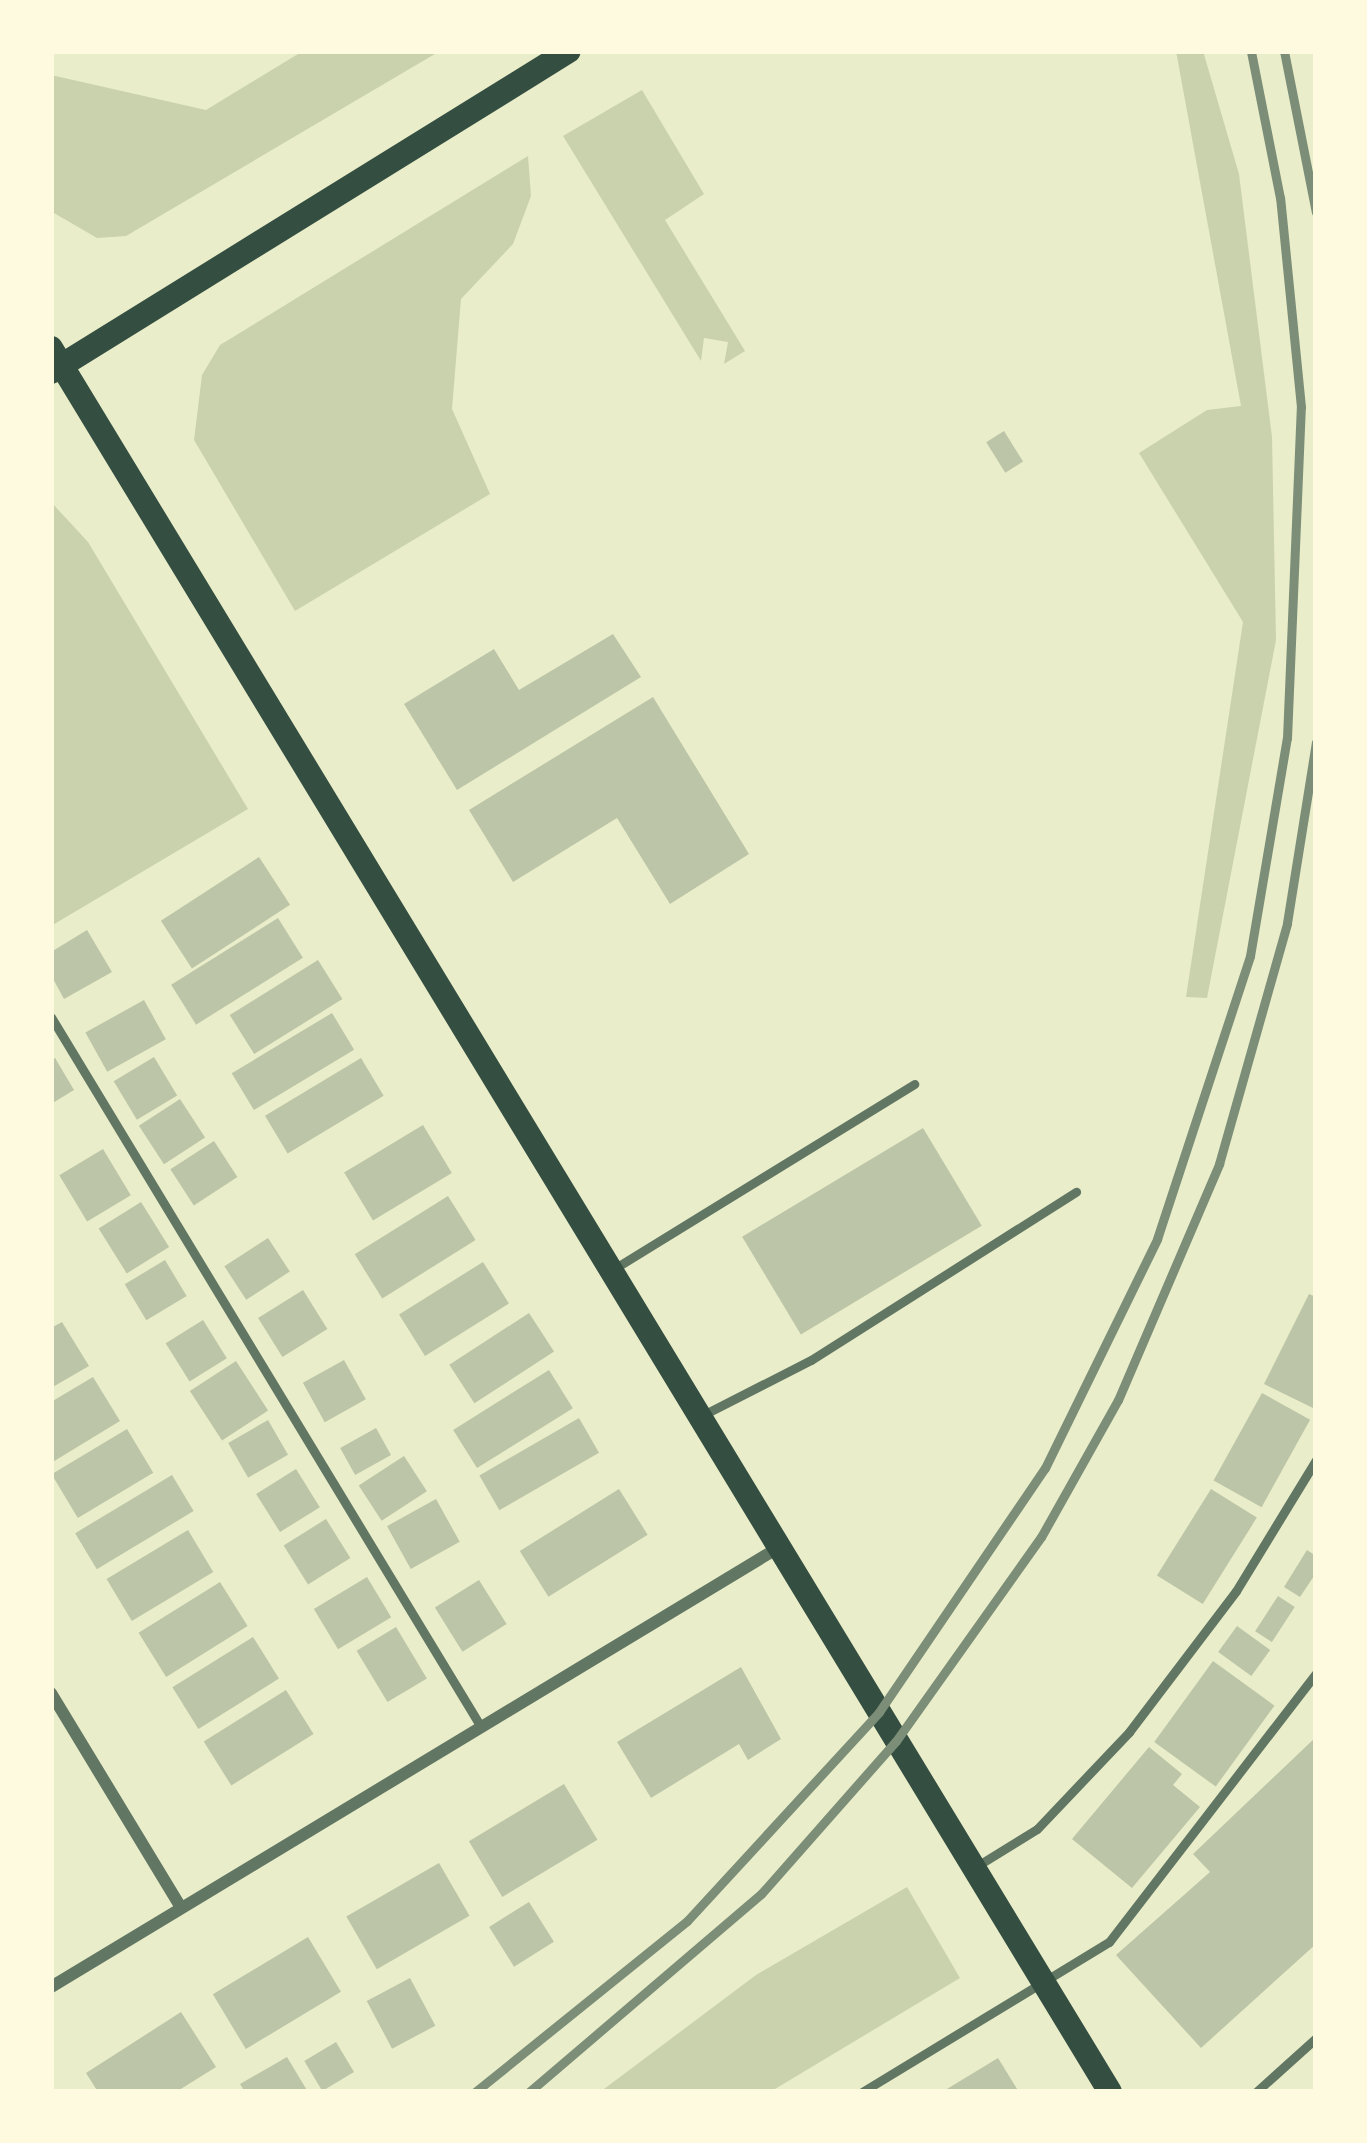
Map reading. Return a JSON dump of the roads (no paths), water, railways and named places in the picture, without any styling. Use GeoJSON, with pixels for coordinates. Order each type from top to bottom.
{"type":"FeatureCollection","features":[{"type":"Feature","properties":{"kind":"main road"},"geometry":{"type":"LineString","coordinates":[[569,51],[55,362],[1109,2092]]}},
{"type":"Feature","properties":{"kind":"street"},"geometry":{"type":"LineString","coordinates":[[51,1987],[778,1548]]}},
{"type":"Feature","properties":{"kind":"street"},"geometry":{"type":"LineString","coordinates":[[51,1693],[181,1908]]}},
{"type":"Feature","properties":{"kind":"lane"},"geometry":{"type":"LineString","coordinates":[[51,1017],[482,1727]]}},
{"type":"Feature","properties":{"kind":"lane"},"geometry":{"type":"LineString","coordinates":[[609,1272],[914,1084]]}},
{"type":"Feature","properties":{"kind":"lane"},"geometry":{"type":"LineString","coordinates":[[698,1418],[811,1360],[1076,1192]]}},
{"type":"Feature","properties":{"kind":"lane"},"geometry":{"type":"LineString","coordinates":[[973,1869],[1036,1829],[1129,1732],[1237,1591],[1316,1460]]}},
{"type":"Feature","properties":{"kind":"lane"},"geometry":{"type":"LineString","coordinates":[[862,2092],[1109,1942],[1316,1673]]}},
{"type":"Feature","properties":{"kind":"lane"},"geometry":{"type":"LineString","coordinates":[[1256,2092],[1316,2038]]}},
{"type":"Feature","properties":{"kind":"railway"},"geometry":{"type":"LineString","coordinates":[[475,2092],[687,1921],[879,1712],[1045,1468],[1157,1239],[1250,956],[1287,738],[1301,407],[1280,198],[1251,51]]}},
{"type":"Feature","properties":{"kind":"railway"},"geometry":{"type":"LineString","coordinates":[[1284,51],[1316,212]]}},
{"type":"Feature","properties":{"kind":"railway"},"geometry":{"type":"LineString","coordinates":[[529,2092],[761,1894],[896,1741],[1041,1537],[1118,1400],[1219,1164],[1287,923],[1316,742]]}}]}
